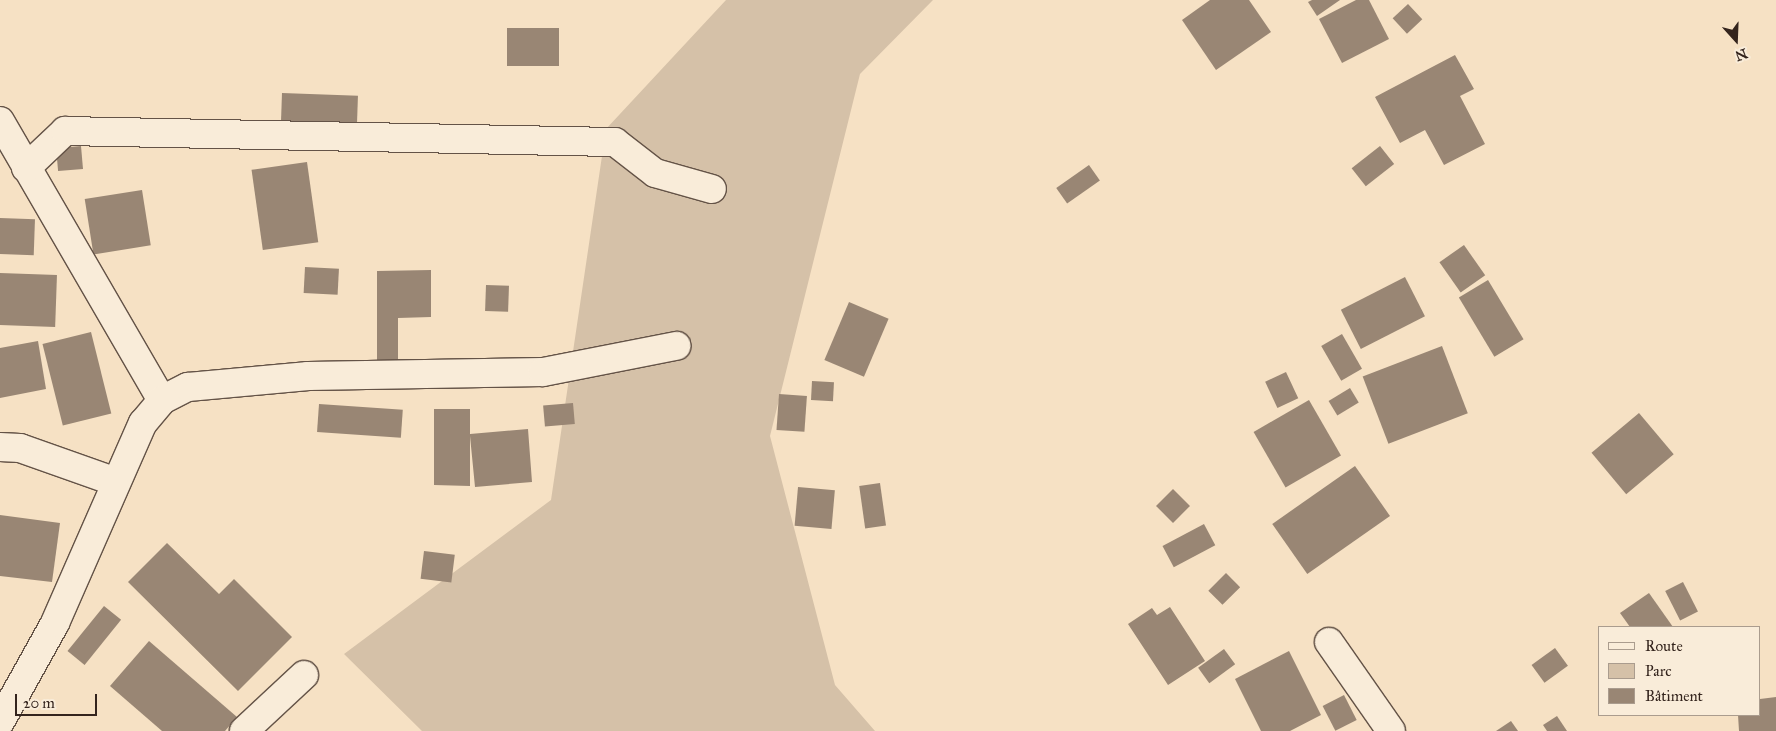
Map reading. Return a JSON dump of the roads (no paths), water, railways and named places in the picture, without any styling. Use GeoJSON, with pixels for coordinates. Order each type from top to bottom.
{"type":"FeatureCollection","features":[{"type":"Feature","properties":{"kind":"street"},"geometry":{"type":"LineString","coordinates":[[0,121],[162,400]]}},
{"type":"Feature","properties":{"kind":"street"},"geometry":{"type":"LineString","coordinates":[[26,168],[65,131],[615,142],[655,173],[712,189]]}},
{"type":"Feature","properties":{"kind":"street"},"geometry":{"type":"LineString","coordinates":[[0,722],[55,623],[143,423],[162,400],[188,387],[308,376],[543,372],[676,346]]}},
{"type":"Feature","properties":{"kind":"street"},"geometry":{"type":"LineString","coordinates":[[0,447],[20,448],[116,482]]}},
{"type":"Feature","properties":{"kind":"street"},"geometry":{"type":"LineString","coordinates":[[1329,642],[1391,731]]}},
{"type":"Feature","properties":{"kind":"street"},"geometry":{"type":"LineString","coordinates":[[244,731],[304,675]]}}]}
